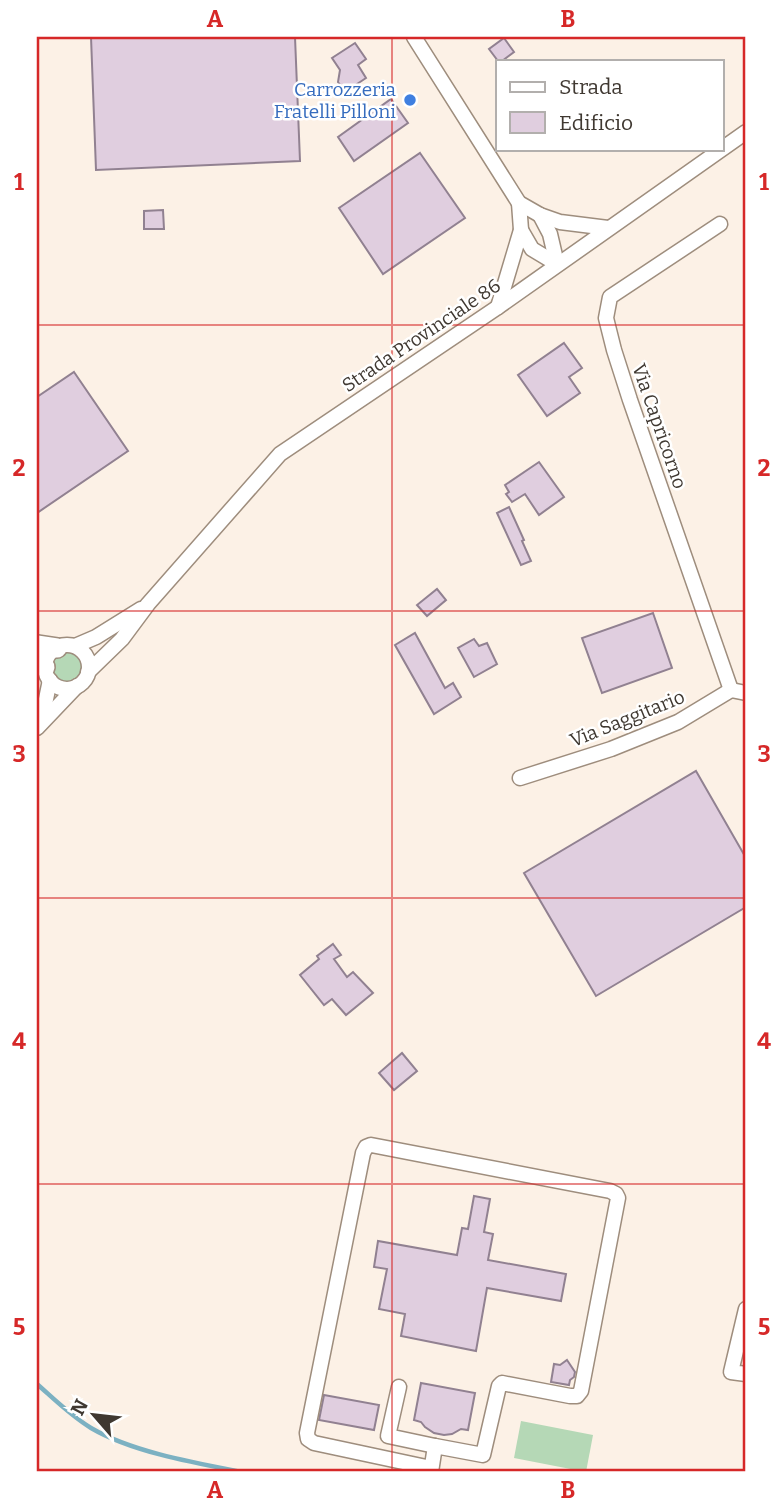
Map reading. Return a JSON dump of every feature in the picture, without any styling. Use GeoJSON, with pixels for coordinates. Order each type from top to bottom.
{"type":"FeatureCollection","features":[{"type":"Feature","properties":{"kind":"highway"},"geometry":{"type":"LineString","coordinates":[[37,645],[66,647]]}},
{"type":"Feature","properties":{"kind":"street"},"geometry":{"type":"LineString","coordinates":[[414,37],[519,203],[560,222],[608,228]]}},
{"type":"Feature","properties":{"kind":"street","name":"Strada Provinciale 86"},"geometry":{"type":"LineString","coordinates":[[724,147],[746,132]]}},
{"type":"Feature","properties":{"kind":"street","name":"Strada Provinciale 86"},"geometry":{"type":"LineString","coordinates":[[89,672],[122,639],[148,604],[280,454],[498,307],[720,150]]}},
{"type":"Feature","properties":{"kind":"street"},"geometry":{"type":"LineString","coordinates":[[498,307],[521,230],[519,203]]}},
{"type":"Feature","properties":{"kind":"street"},"geometry":{"type":"LineString","coordinates":[[540,215],[550,233],[557,264]]}},
{"type":"Feature","properties":{"kind":"street","name":"Via Capricorno"},"geometry":{"type":"LineString","coordinates":[[720,224],[610,297],[606,318],[630,400],[731,690]]}},
{"type":"Feature","properties":{"kind":"street"},"geometry":{"type":"LineString","coordinates":[[521,230],[532,249],[557,264]]}},
{"type":"Feature","properties":{"kind":"street","name":"Strada Provinciale 86"},"geometry":{"type":"LineString","coordinates":[[66,647],[96,637],[148,604]]}},
{"type":"Feature","properties":{"kind":"street"},"geometry":{"type":"LineString","coordinates":[[66,647],[85,654],[89,672],[82,683],[37,727],[45,704],[44,668],[48,656],[66,647]]}},
{"type":"Feature","properties":{"kind":"street"},"geometry":{"type":"LineString","coordinates":[[44,668],[62,688],[77,687]]}},
{"type":"Feature","properties":{"kind":"street"},"geometry":{"type":"LineString","coordinates":[[731,690],[746,694]]}},
{"type":"Feature","properties":{"kind":"street","name":"Via Saggitario"},"geometry":{"type":"LineString","coordinates":[[520,778],[611,749],[678,722],[731,690]]}},
{"type":"Feature","properties":{"kind":"street"},"geometry":{"type":"LineString","coordinates":[[399,1387],[388,1436],[483,1455],[499,1386],[502,1383],[577,1396],[616,1211],[616,1194],[371,1145],[366,1147],[344,1246],[308,1439],[313,1443],[431,1470],[435,1446]]}},
{"type":"Feature","properties":{"kind":"street"},"geometry":{"type":"LineString","coordinates":[[746,1309],[731,1372],[746,1374]]}},
{"type":"Feature","properties":{"kind":"green space"},"geometry":{"type":"Polygon","coordinates":[[[68,650],[80,655],[85,667],[80,679],[68,684],[56,679],[51,667],[56,655],[68,650]]]}},
{"type":"Feature","properties":{"kind":"green space"},"geometry":{"type":"Polygon","coordinates":[[[521,1421],[593,1435],[586,1472],[514,1458],[521,1421]]]}},
{"type":"Feature","properties":{"kind":"building"},"geometry":{"type":"Polygon","coordinates":[[[91,37],[295,37],[300,161],[96,170],[91,37]]]}},
{"type":"Feature","properties":{"kind":"building"},"geometry":{"type":"Polygon","coordinates":[[[504,38],[514,52],[503,60],[497,60],[489,49],[504,38]]]}},
{"type":"Feature","properties":{"kind":"building"},"geometry":{"type":"Polygon","coordinates":[[[355,43],[366,59],[358,65],[366,78],[345,92],[338,82],[340,70],[332,58],[355,43]]]}},
{"type":"Feature","properties":{"kind":"building"},"geometry":{"type":"Polygon","coordinates":[[[391,99],[408,123],[354,161],[338,137],[391,99]]]}},
{"type":"Feature","properties":{"kind":"building"},"geometry":{"type":"Polygon","coordinates":[[[420,153],[465,218],[383,274],[339,208],[420,153]]]}},
{"type":"Feature","properties":{"kind":"building"},"geometry":{"type":"Polygon","coordinates":[[[163,210],[164,229],[144,229],[144,211],[163,210]]]}},
{"type":"Feature","properties":{"kind":"building"},"geometry":{"type":"Polygon","coordinates":[[[564,343],[582,368],[569,377],[580,393],[547,416],[518,375],[564,343]]]}},
{"type":"Feature","properties":{"kind":"building"},"geometry":{"type":"Polygon","coordinates":[[[74,372],[128,451],[37,513],[37,397],[74,372]]]}},
{"type":"Feature","properties":{"kind":"building"},"geometry":{"type":"Polygon","coordinates":[[[539,462],[564,497],[539,515],[525,494],[512,502],[506,494],[509,492],[505,485],[539,462]]]}},
{"type":"Feature","properties":{"kind":"building"},"geometry":{"type":"Polygon","coordinates":[[[509,507],[531,561],[521,565],[497,513],[509,507]]]}},
{"type":"Feature","properties":{"kind":"building"},"geometry":{"type":"Polygon","coordinates":[[[437,589],[446,600],[427,616],[417,605],[437,589]]]}},
{"type":"Feature","properties":{"kind":"building"},"geometry":{"type":"Polygon","coordinates":[[[653,613],[672,668],[602,693],[582,638],[653,613]]]}},
{"type":"Feature","properties":{"kind":"building"},"geometry":{"type":"Polygon","coordinates":[[[415,633],[445,688],[453,683],[461,697],[434,714],[395,645],[415,633]]]}},
{"type":"Feature","properties":{"kind":"building"},"geometry":{"type":"Polygon","coordinates":[[[474,639],[479,646],[487,643],[497,664],[474,677],[458,648],[474,639]]]}},
{"type":"Feature","properties":{"kind":"building"},"geometry":{"type":"Polygon","coordinates":[[[696,771],[746,858],[746,907],[596,996],[524,873],[696,771]]]}},
{"type":"Feature","properties":{"kind":"building"},"geometry":{"type":"Polygon","coordinates":[[[333,944],[341,955],[334,959],[347,977],[353,972],[373,993],[346,1015],[332,999],[324,1005],[300,975],[319,959],[317,956],[333,944]]]}},
{"type":"Feature","properties":{"kind":"building"},"geometry":{"type":"Polygon","coordinates":[[[402,1053],[417,1071],[394,1090],[379,1073],[402,1053]]]}},
{"type":"Feature","properties":{"kind":"building"},"geometry":{"type":"Polygon","coordinates":[[[474,1196],[490,1199],[484,1232],[493,1234],[488,1260],[566,1274],[561,1301],[487,1288],[476,1351],[401,1336],[405,1314],[379,1309],[387,1269],[374,1267],[378,1241],[457,1255],[462,1228],[468,1229],[474,1196]]]}},
{"type":"Feature","properties":{"kind":"building"},"geometry":{"type":"Polygon","coordinates":[[[567,1360],[575,1372],[569,1385],[551,1382],[554,1364],[560,1365],[567,1360]]]}},
{"type":"Feature","properties":{"kind":"building"},"geometry":{"type":"Polygon","coordinates":[[[421,1383],[475,1393],[468,1430],[461,1429],[444,1435],[434,1433],[421,1422],[414,1420],[421,1383]]]}},
{"type":"Feature","properties":{"kind":"building"},"geometry":{"type":"Polygon","coordinates":[[[324,1395],[379,1405],[374,1430],[319,1420],[324,1395]]]}},
{"type":"Feature","properties":{"kind":"waterway"},"geometry":{"type":"LineString","coordinates":[[37,1384],[91,1428],[125,1444],[164,1456],[242,1472]]}},
{"type":"Feature","properties":{"kind":"place","name":"Carrozzeria Fratelli Pilloni"},"geometry":{"type":"Point","coordinates":[410,100]}}]}
